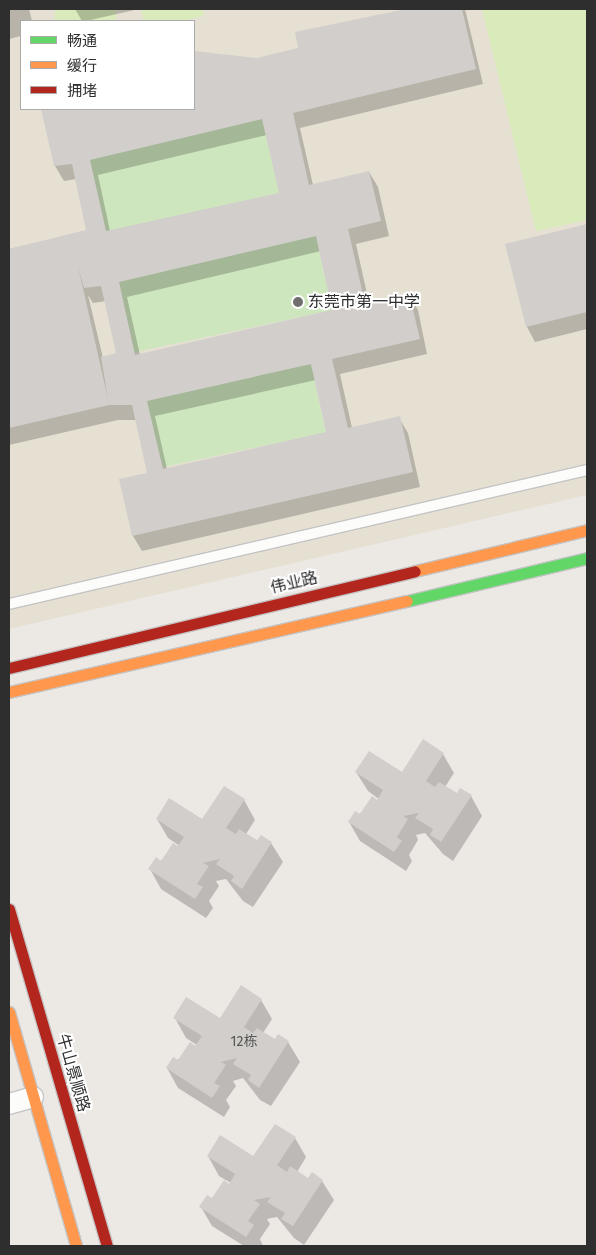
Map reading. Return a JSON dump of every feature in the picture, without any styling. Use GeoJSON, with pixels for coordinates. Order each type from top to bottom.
{"type":"FeatureCollection","features":[{"type":"Feature","properties":{"kind":"street","name":"伟业路"},"geometry":{"type":"LineString","coordinates":[[9,668],[587,530]]}},
{"type":"Feature","properties":{"kind":"street"},"geometry":{"type":"LineString","coordinates":[[9,692],[181,655],[587,558]]}},
{"type":"Feature","properties":{"kind":"street","name":"牛山景顺路"},"geometry":{"type":"LineString","coordinates":[[9,909],[107,1246]]}},
{"type":"Feature","properties":{"kind":"street"},"geometry":{"type":"LineString","coordinates":[[9,1012],[76,1246]]}},
{"type":"Feature","properties":{"kind":"street"},"geometry":{"type":"LineString","coordinates":[[9,1104],[33,1097]]}},
{"type":"Feature","properties":{"kind":"lane"},"geometry":{"type":"LineString","coordinates":[[9,604],[587,470]]}},
{"type":"Feature","properties":{"kind":"shaded area","name":"东莞市第一中学"},"geometry":{"type":"Polygon","coordinates":[[[9,9],[587,9],[587,495],[9,629],[9,9]]]}},
{"type":"Feature","properties":{"kind":"green space"},"geometry":{"type":"Polygon","coordinates":[[[55,9],[116,9],[116,20],[55,20],[55,9]]]}},
{"type":"Feature","properties":{"kind":"green space"},"geometry":{"type":"Polygon","coordinates":[[[141,9],[202,9],[204,16],[186,20],[144,20],[141,9]]]}},
{"type":"Feature","properties":{"kind":"green space"},"geometry":{"type":"Polygon","coordinates":[[[482,9],[587,9],[587,220],[536,231],[482,9]]]}},
{"type":"Feature","properties":{"kind":"green space"},"geometry":{"type":"Polygon","coordinates":[[[262,119],[279,193],[107,233],[90,159],[262,119]]]}},
{"type":"Feature","properties":{"kind":"green space"},"geometry":{"type":"Polygon","coordinates":[[[316,236],[332,310],[134,352],[118,278],[316,236]]]}},
{"type":"Feature","properties":{"kind":"green space"},"geometry":{"type":"Polygon","coordinates":[[[311,364],[326,432],[161,467],[147,399],[311,364]]]}},
{"type":"Feature","properties":{"kind":"building"},"geometry":{"type":"Polygon","coordinates":[[[406,9],[462,9],[476,69],[293,113],[309,185],[369,171],[381,221],[348,229],[365,303],[409,293],[420,339],[332,359],[348,428],[400,416],[413,472],[132,536],[119,479],[147,473],[132,405],[109,405],[9,428],[9,249],[86,230],[72,164],[54,166],[41,110],[195,110],[195,51],[257,58],[298,48],[295,32],[406,9]],[[262,119],[90,160],[106,231],[279,193],[262,119]],[[316,236],[119,282],[135,355],[332,310],[316,236]],[[78,266],[108,399],[101,357],[116,353],[101,286],[84,288],[78,266]],[[311,364],[147,401],[163,469],[326,432],[311,364]]]}},
{"type":"Feature","properties":{"kind":"building"},"geometry":{"type":"Polygon","coordinates":[[[587,224],[587,312],[526,327],[505,244],[587,224]]]}},
{"type":"Feature","properties":{"kind":"building"},"geometry":{"type":"Polygon","coordinates":[[[423,739],[444,753],[426,781],[435,787],[439,782],[457,793],[460,788],[472,795],[441,842],[430,835],[433,829],[415,818],[419,813],[403,816],[408,819],[397,837],[402,841],[394,852],[348,822],[355,811],[360,814],[372,796],[377,800],[383,790],[355,772],[369,751],[402,772],[423,739]]]}},
{"type":"Feature","properties":{"kind":"building"},"geometry":{"type":"Polygon","coordinates":[[[224,786],[245,799],[226,828],[236,834],[239,829],[257,840],[261,835],[272,842],[242,889],[231,881],[234,876],[216,864],[220,859],[203,863],[209,866],[197,884],[203,887],[195,899],[148,869],[156,857],[161,861],[173,843],[178,846],[184,837],[156,819],[169,798],[202,819],[224,786]]]}},
{"type":"Feature","properties":{"kind":"building"},"geometry":{"type":"Polygon","coordinates":[[[241,985],[262,999],[244,1027],[253,1033],[257,1028],[275,1039],[278,1034],[289,1041],[259,1088],[248,1080],[251,1075],[233,1064],[237,1058],[221,1062],[226,1065],[214,1083],[220,1086],[212,1098],[166,1068],[173,1057],[178,1060],[190,1042],[195,1046],[202,1036],[173,1018],[186,997],[220,1018],[241,985]]]}},
{"type":"Feature","properties":{"kind":"building"},"geometry":{"type":"Polygon","coordinates":[[[275,1124],[296,1137],[277,1165],[287,1172],[290,1166],[308,1178],[312,1172],[323,1180],[293,1226],[281,1219],[285,1213],[267,1202],[271,1197],[254,1200],[260,1204],[248,1221],[254,1225],[246,1237],[199,1207],[207,1195],[212,1198],[224,1180],[229,1184],[235,1174],[207,1156],[220,1135],[253,1156],[275,1124]]]}},
{"type":"Feature","properties":{"kind":"traffic: fast"},"geometry":{"type":"LineString","coordinates":[[407,601],[587,558]]}},
{"type":"Feature","properties":{"kind":"traffic: slow"},"geometry":{"type":"LineString","coordinates":[[415,571],[587,530]]}},
{"type":"Feature","properties":{"kind":"traffic: slow"},"geometry":{"type":"LineString","coordinates":[[9,692],[407,601]]}},
{"type":"Feature","properties":{"kind":"traffic: slow"},"geometry":{"type":"LineString","coordinates":[[9,1012],[76,1246]]}},
{"type":"Feature","properties":{"kind":"traffic: jam"},"geometry":{"type":"LineString","coordinates":[[9,668],[415,571]]}},
{"type":"Feature","properties":{"kind":"traffic: jam"},"geometry":{"type":"LineString","coordinates":[[9,909],[107,1246]]}},
{"type":"Feature","properties":{"kind":"place","name":"东莞市第一中学"},"geometry":{"type":"Point","coordinates":[298,302]}}]}
